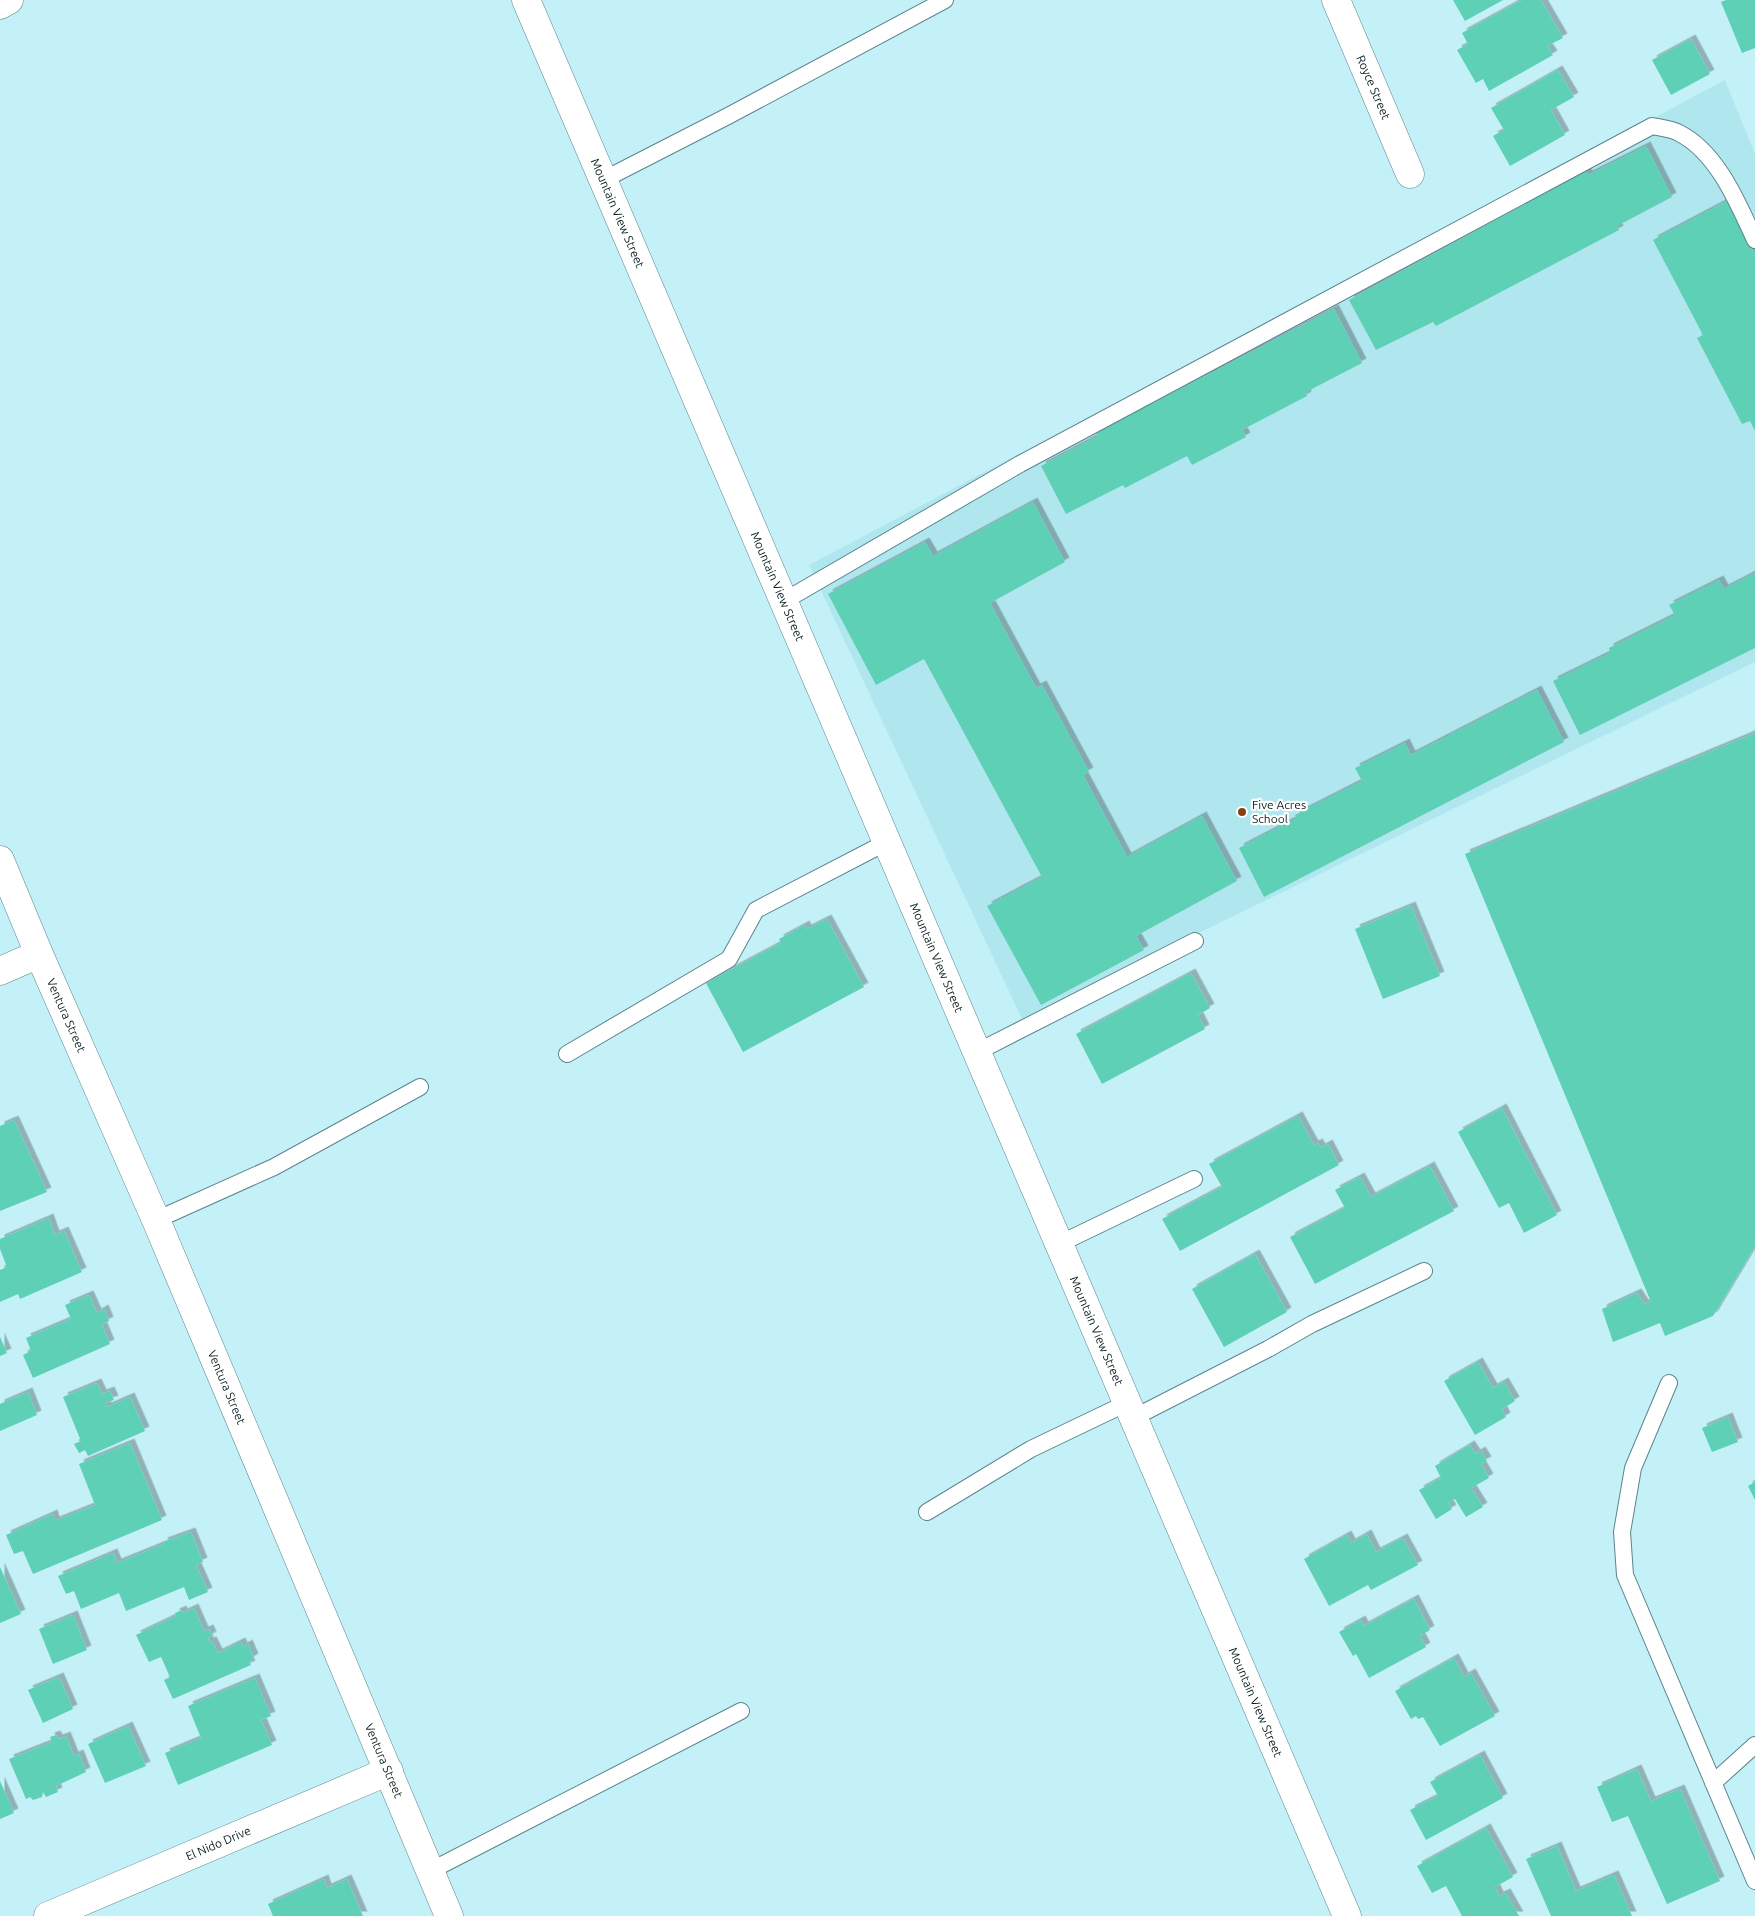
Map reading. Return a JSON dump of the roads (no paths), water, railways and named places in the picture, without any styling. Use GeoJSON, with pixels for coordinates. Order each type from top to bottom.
{"type":"FeatureCollection","features":[{"type":"Feature","properties":{"kind":"street"},"geometry":{"type":"LineString","coordinates":[[0,5],[9,0]]}},
{"type":"Feature","properties":{"kind":"street","name":"Mountain View Street"},"geometry":{"type":"LineString","coordinates":[[526,0],[1347,1916]]}},
{"type":"Feature","properties":{"kind":"street","name":"Royce Street"},"geometry":{"type":"LineString","coordinates":[[1336,0],[1410,174]]}},
{"type":"Feature","properties":{"kind":"street","name":"Ventura Street"},"geometry":{"type":"LineString","coordinates":[[0,860],[39,954],[156,1220],[389,1771],[448,1916]]}},
{"type":"Feature","properties":{"kind":"street"},"geometry":{"type":"LineString","coordinates":[[0,971],[39,954]]}},
{"type":"Feature","properties":{"kind":"street","name":"El Nido Drive"},"geometry":{"type":"LineString","coordinates":[[48,1916],[389,1771]]}},
{"type":"Feature","properties":{"kind":"lane"},"geometry":{"type":"LineString","coordinates":[[603,180],[728,116],[944,0]]}},
{"type":"Feature","properties":{"kind":"lane"},"geometry":{"type":"LineString","coordinates":[[784,601],[1020,464],[1652,126],[1679,132],[1701,150],[1731,188],[1755,240]]}},
{"type":"Feature","properties":{"kind":"lane"},"geometry":{"type":"LineString","coordinates":[[568,1054],[729,959],[756,910],[887,842]]}},
{"type":"Feature","properties":{"kind":"lane"},"geometry":{"type":"LineString","coordinates":[[976,1052],[1195,941]]}},
{"type":"Feature","properties":{"kind":"lane"},"geometry":{"type":"LineString","coordinates":[[156,1220],[274,1167],[420,1087]]}},
{"type":"Feature","properties":{"kind":"lane"},"geometry":{"type":"LineString","coordinates":[[1059,1244],[1194,1179]]}},
{"type":"Feature","properties":{"kind":"lane"},"geometry":{"type":"LineString","coordinates":[[928,1512],[1031,1449],[1130,1410],[1268,1349],[1312,1324],[1424,1271]]}},
{"type":"Feature","properties":{"kind":"lane"},"geometry":{"type":"LineString","coordinates":[[1669,1383],[1633,1468],[1622,1532],[1625,1574],[1755,1881]]}},
{"type":"Feature","properties":{"kind":"lane"},"geometry":{"type":"LineString","coordinates":[[430,1871],[741,1710]]}},
{"type":"Feature","properties":{"kind":"lane"},"geometry":{"type":"LineString","coordinates":[[1713,1783],[1755,1745]]}},
{"type":"Feature","properties":{"kind":"place","name":"Five Acres School"},"geometry":{"type":"Point","coordinates":[1242,812]}}]}
